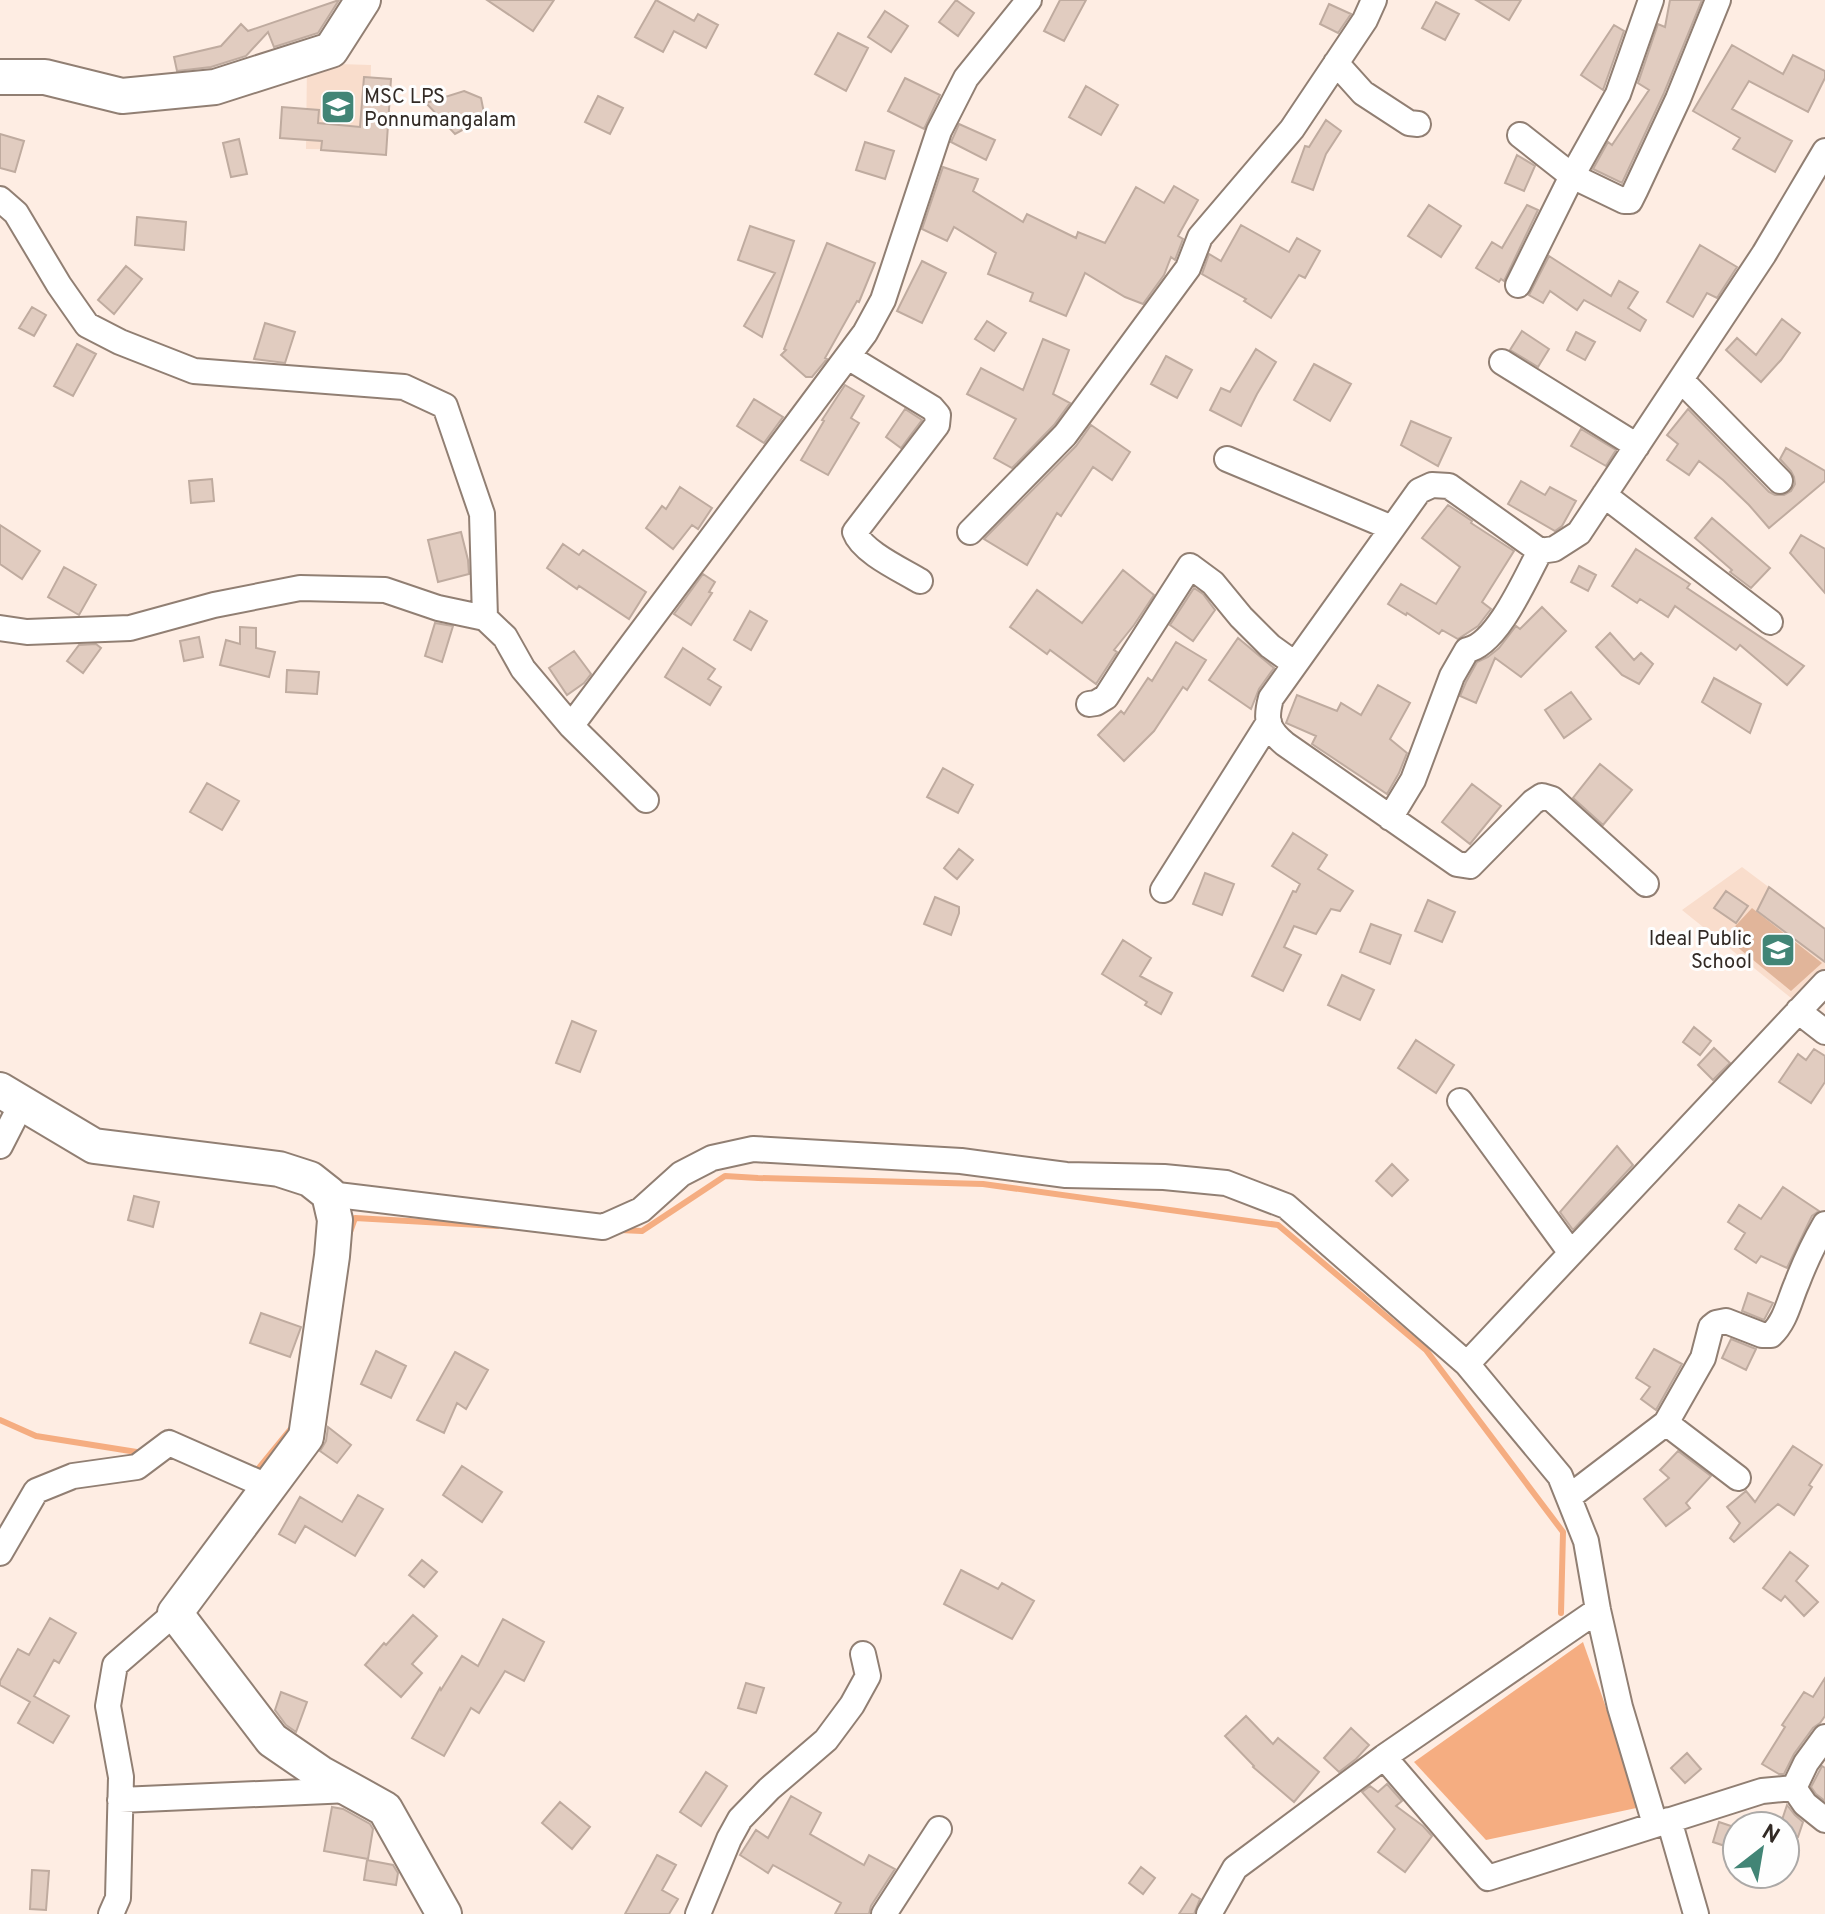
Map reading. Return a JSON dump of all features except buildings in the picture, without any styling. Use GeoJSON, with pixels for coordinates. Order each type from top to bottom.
{"type":"FeatureCollection","features":[{"type":"Feature","properties":{"kind":"street"},"geometry":{"type":"LineString","coordinates":[[0,77],[45,77],[122,96],[215,87],[331,50],[363,0]]}},
{"type":"Feature","properties":{"kind":"street"},"geometry":{"type":"LineString","coordinates":[[571,726],[865,333],[883,300],[939,131],[966,78],[1029,0]]}},
{"type":"Feature","properties":{"kind":"street"},"geometry":{"type":"LineString","coordinates":[[970,532],[1065,435],[1188,268],[1200,237],[1292,129],[1365,20],[1374,0]]}},
{"type":"Feature","properties":{"kind":"street"},"geometry":{"type":"LineString","coordinates":[[1518,285],[1572,176],[1618,94],[1651,0]]}},
{"type":"Feature","properties":{"kind":"street"},"geometry":{"type":"LineString","coordinates":[[1520,135],[1572,176],[1630,201],[1678,99],[1718,0]]}},
{"type":"Feature","properties":{"kind":"street"},"geometry":{"type":"LineString","coordinates":[[1336,63],[1363,93],[1409,123],[1418,124]]}},
{"type":"Feature","properties":{"kind":"street"},"geometry":{"type":"LineString","coordinates":[[1646,884],[1552,799],[1542,796],[1470,866],[1457,864],[1285,744],[1273,734],[1267,714],[1271,698],[1419,491],[1432,485],[1449,486],[1540,551],[1554,549],[1579,533],[1764,254],[1825,151]]}},
{"type":"Feature","properties":{"kind":"street"},"geometry":{"type":"LineString","coordinates":[[0,199],[16,213],[87,325],[120,342],[194,371],[404,387],[445,406],[482,514],[485,618]]}},
{"type":"Feature","properties":{"kind":"street"},"geometry":{"type":"LineString","coordinates":[[848,357],[932,408],[938,415],[937,425],[855,532],[856,538],[871,551],[920,581]]}},
{"type":"Feature","properties":{"kind":"street"},"geometry":{"type":"LineString","coordinates":[[1502,362],[1637,446]]}},
{"type":"Feature","properties":{"kind":"street"},"geometry":{"type":"LineString","coordinates":[[1681,380],[1780,481]]}},
{"type":"Feature","properties":{"kind":"street"},"geometry":{"type":"LineString","coordinates":[[1227,459],[1392,528]]}},
{"type":"Feature","properties":{"kind":"street"},"geometry":{"type":"LineString","coordinates":[[1604,495],[1770,622]]}},
{"type":"Feature","properties":{"kind":"street"},"geometry":{"type":"LineString","coordinates":[[1390,818],[1413,780],[1452,676],[1467,650],[1476,649],[1500,624],[1540,551]]}},
{"type":"Feature","properties":{"kind":"street"},"geometry":{"type":"LineString","coordinates":[[1089,704],[1106,697],[1190,566],[1213,583],[1270,646],[1295,664]]}},
{"type":"Feature","properties":{"kind":"street"},"geometry":{"type":"LineString","coordinates":[[0,628],[27,632],[130,628],[214,605],[300,588],[385,590],[438,608],[485,618],[505,637],[523,669],[571,726],[646,800]]}},
{"type":"Feature","properties":{"kind":"street"},"geometry":{"type":"LineString","coordinates":[[1163,890],[1269,722]]}},
{"type":"Feature","properties":{"kind":"street"},"geometry":{"type":"LineString","coordinates":[[1467,1364],[1825,983]]}},
{"type":"Feature","properties":{"kind":"street"},"geometry":{"type":"LineString","coordinates":[[1798,1011],[1825,1032]]}},
{"type":"Feature","properties":{"kind":"street"},"geometry":{"type":"LineString","coordinates":[[0,1146],[11,1097],[94,1146],[279,1169],[310,1179],[329,1194],[603,1227],[641,1210],[681,1174],[712,1158],[753,1149],[961,1161],[1066,1175],[1164,1177],[1226,1183],[1286,1206],[1467,1364],[1560,1476],[1586,1541],[1620,1707],[1696,1914]]}},
{"type":"Feature","properties":{"kind":"street"},"geometry":{"type":"LineString","coordinates":[[1460,1101],[1571,1253]]}},
{"type":"Feature","properties":{"kind":"street"},"geometry":{"type":"LineString","coordinates":[[111,1914],[118,1898],[121,1777],[108,1706],[115,1665],[175,1613],[306,1437],[332,1256],[335,1220],[329,1194]]}},
{"type":"Feature","properties":{"kind":"street"},"geometry":{"type":"LineString","coordinates":[[1569,1497],[1666,1423],[1703,1358],[1711,1327],[1726,1321],[1762,1335],[1771,1335],[1778,1329],[1814,1242],[1825,1224]]}},
{"type":"Feature","properties":{"kind":"street"},"geometry":{"type":"LineString","coordinates":[[1666,1423],[1738,1478]]}},
{"type":"Feature","properties":{"kind":"street"},"geometry":{"type":"LineString","coordinates":[[0,1553],[36,1491],[73,1476],[137,1467],[169,1443],[269,1487]]}},
{"type":"Feature","properties":{"kind":"street"},"geometry":{"type":"LineString","coordinates":[[1209,1914],[1235,1868],[1384,1757],[1598,1610]]}},
{"type":"Feature","properties":{"kind":"street"},"geometry":{"type":"LineString","coordinates":[[175,1613],[272,1740],[320,1773],[385,1809],[444,1914]]}},
{"type":"Feature","properties":{"kind":"street"},"geometry":{"type":"LineString","coordinates":[[698,1914],[740,1819],[769,1789],[826,1740],[852,1705],[868,1676],[863,1654]]}},
{"type":"Feature","properties":{"kind":"street"},"geometry":{"type":"LineString","coordinates":[[1794,1788],[1806,1763],[1825,1737]]}},
{"type":"Feature","properties":{"kind":"street"},"geometry":{"type":"LineString","coordinates":[[1384,1757],[1488,1878],[1762,1791],[1794,1788]]}},
{"type":"Feature","properties":{"kind":"street"},"geometry":{"type":"LineString","coordinates":[[1794,1788],[1805,1804],[1825,1820]]}},
{"type":"Feature","properties":{"kind":"street"},"geometry":{"type":"LineString","coordinates":[[120,1800],[350,1790]]}},
{"type":"Feature","properties":{"kind":"street"},"geometry":{"type":"LineString","coordinates":[[884,1914],[939,1829]]}},
{"type":"Feature","properties":{"kind":"shaded area","name":"MSC LPS Ponnumangalam"},"geometry":{"type":"Polygon","coordinates":[[[307,63],[371,65],[369,150],[306,149],[307,63]]]}},
{"type":"Feature","properties":{"kind":"shaded area","name":"Ideal Public School"},"geometry":{"type":"Polygon","coordinates":[[[1742,867],[1825,929],[1825,971],[1796,1002],[1682,910],[1742,867]]]}},
{"type":"Feature","properties":{"kind":"shaded area"},"geometry":{"type":"Polygon","coordinates":[[[1752,908],[1822,963],[1791,991],[1725,937],[1752,908]]]}},
{"type":"Feature","properties":{"kind":"shaded area"},"geometry":{"type":"Polygon","coordinates":[[[1583,1642],[1641,1807],[1486,1840],[1414,1762],[1583,1642]]]}},
{"type":"Feature","properties":{"kind":"waterway"},"geometry":{"type":"LineString","coordinates":[[620,1230],[642,1231],[725,1176],[983,1184],[1278,1225],[1426,1350],[1563,1532],[1561,1613]]}},
{"type":"Feature","properties":{"kind":"waterway"},"geometry":{"type":"LineString","coordinates":[[349,1235],[355,1218],[497,1226]]}},
{"type":"Feature","properties":{"kind":"waterway"},"geometry":{"type":"LineString","coordinates":[[0,1420],[36,1436],[143,1453]]}},
{"type":"Feature","properties":{"kind":"waterway"},"geometry":{"type":"LineString","coordinates":[[254,1474],[290,1430]]}},
{"type":"Feature","properties":{"kind":"place","name":"MSC LPS Ponnumangalam"},"geometry":{"type":"Point","coordinates":[338,107]}},
{"type":"Feature","properties":{"kind":"place","name":"Ideal Public School"},"geometry":{"type":"Point","coordinates":[1778,950]}}]}
